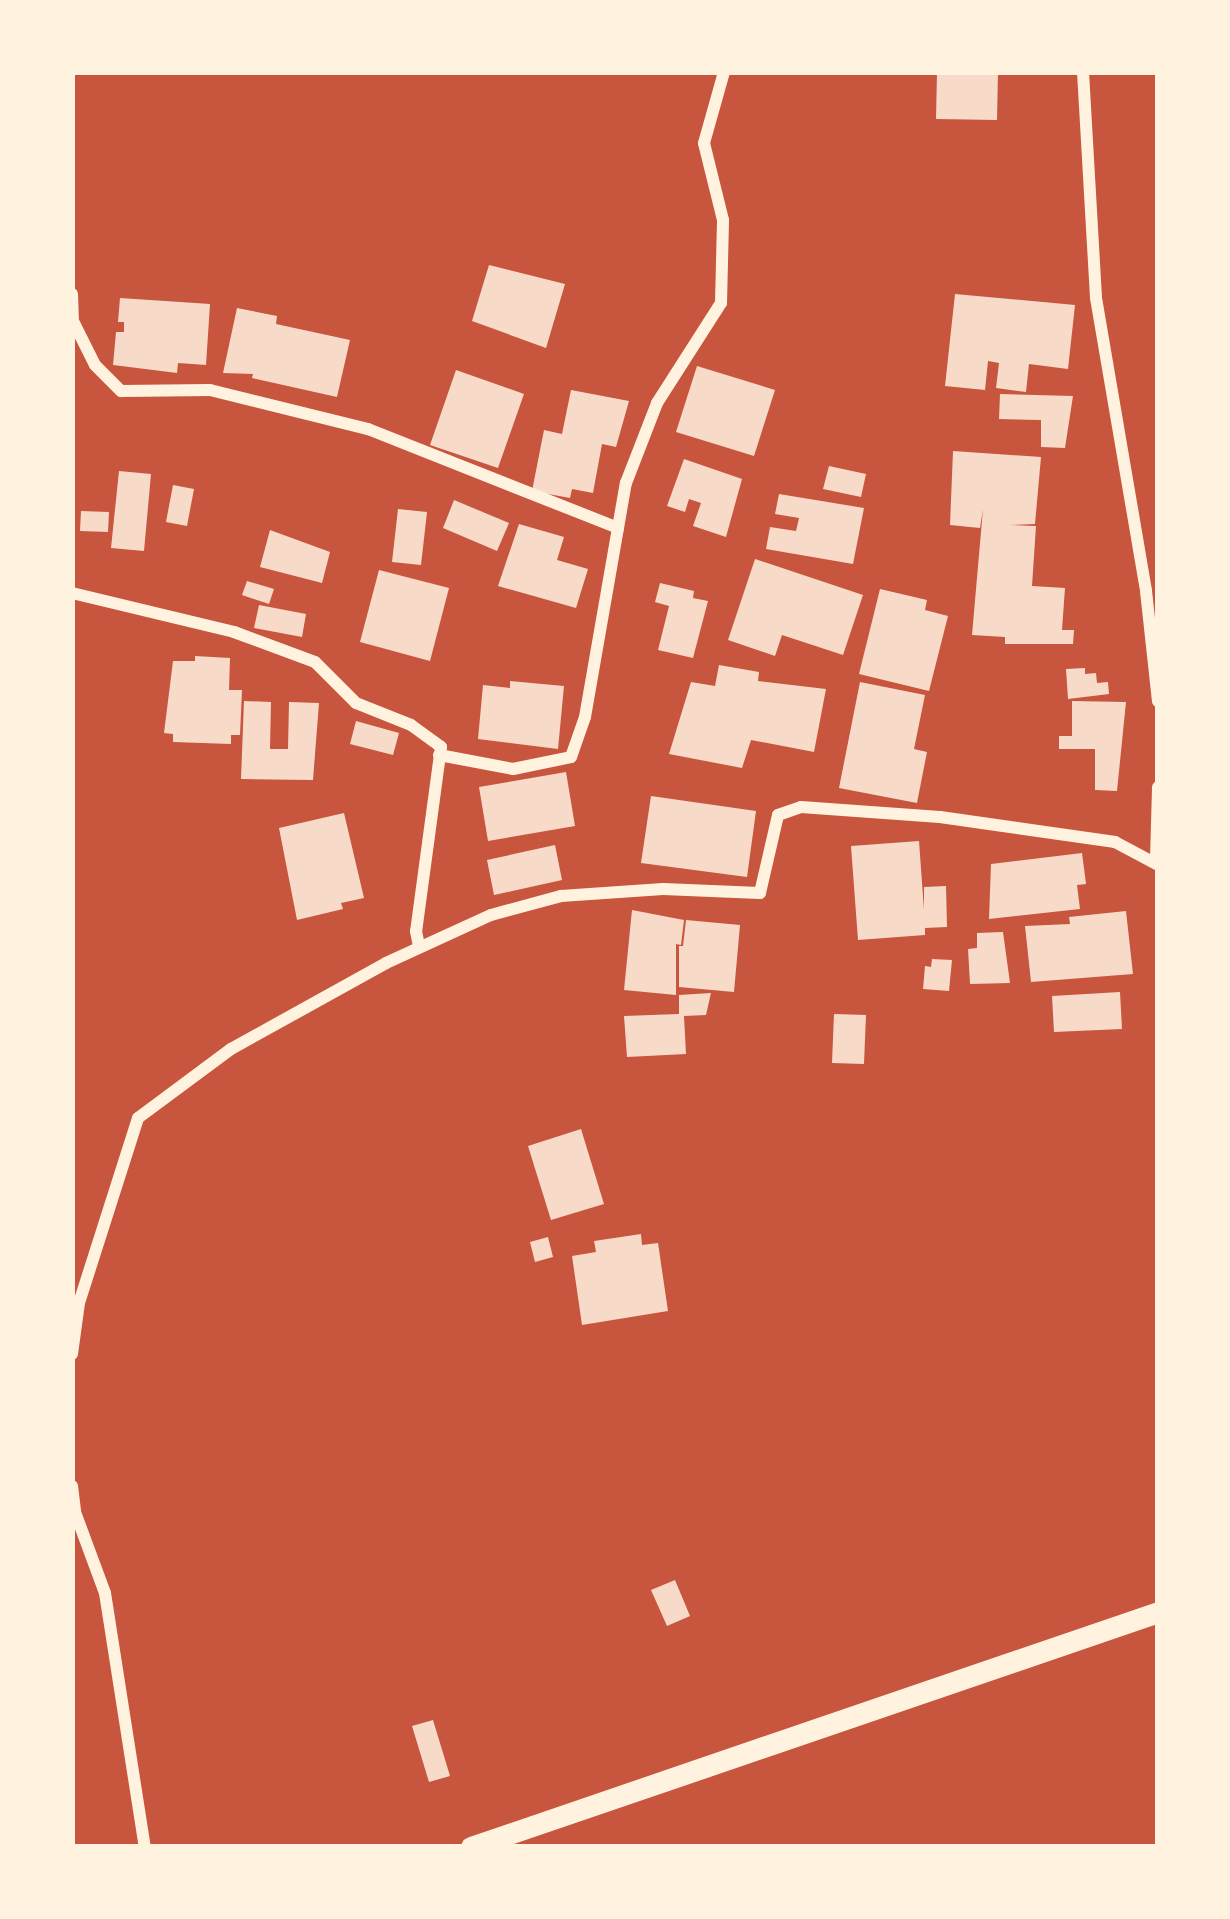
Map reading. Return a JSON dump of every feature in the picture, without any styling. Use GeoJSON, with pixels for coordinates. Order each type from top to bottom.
{"type":"FeatureCollection","features":[{"type":"Feature","properties":{"kind":"street"},"geometry":{"type":"LineString","coordinates":[[440,755],[513,769],[571,757],[586,717],[626,483],[657,403],[722,304],[723,220],[704,143],[724,72]]}},
{"type":"Feature","properties":{"kind":"street"},"geometry":{"type":"LineString","coordinates":[[1083,72],[1096,298],[1146,591],[1158,701]]}},
{"type":"Feature","properties":{"kind":"street"},"geometry":{"type":"LineString","coordinates":[[72,294],[73,321],[94,365],[122,391],[210,390],[347,423],[619,528]]}},
{"type":"Feature","properties":{"kind":"street"},"geometry":{"type":"LineString","coordinates":[[72,593],[233,632],[315,662],[356,703],[411,725],[441,747],[416,932],[419,947]]}},
{"type":"Feature","properties":{"kind":"street"},"geometry":{"type":"LineString","coordinates":[[72,1354],[79,1303],[138,1118],[231,1049],[419,947],[491,915],[561,896],[663,889],[760,892],[778,815],[801,807],[940,817],[1115,842],[1157,862],[1158,787]]}},
{"type":"Feature","properties":{"kind":"street"},"geometry":{"type":"LineString","coordinates":[[72,1486],[75,1512],[105,1593],[145,1847]]}},
{"type":"Feature","properties":{"kind":"street"},"geometry":{"type":"LineString","coordinates":[[471,1847],[1158,1612]]}},
{"type":"Feature","properties":{"kind":"building"},"geometry":{"type":"Polygon","coordinates":[[[937,72],[998,72],[997,120],[936,119],[937,72]]]}},
{"type":"Feature","properties":{"kind":"building"},"geometry":{"type":"Polygon","coordinates":[[[489,265],[565,284],[546,348],[472,321],[489,265]]]}},
{"type":"Feature","properties":{"kind":"building"},"geometry":{"type":"Polygon","coordinates":[[[955,294],[1075,305],[1068,369],[1029,364],[1026,392],[996,388],[999,363],[988,361],[985,390],[945,386],[955,294]]]}},
{"type":"Feature","properties":{"kind":"building"},"geometry":{"type":"Polygon","coordinates":[[[120,298],[210,304],[206,365],[178,363],[177,373],[113,365],[116,332],[124,332],[124,322],[118,322],[120,298]]]}},
{"type":"Feature","properties":{"kind":"building"},"geometry":{"type":"Polygon","coordinates":[[[237,308],[277,316],[276,324],[350,340],[337,397],[252,378],[253,374],[223,373],[237,308]]]}},
{"type":"Feature","properties":{"kind":"building"},"geometry":{"type":"Polygon","coordinates":[[[697,366],[775,390],[754,456],[676,432],[697,366]]]}},
{"type":"Feature","properties":{"kind":"building"},"geometry":{"type":"Polygon","coordinates":[[[456,370],[524,394],[498,468],[430,445],[456,370]]]}},
{"type":"Feature","properties":{"kind":"building"},"geometry":{"type":"Polygon","coordinates":[[[571,390],[629,401],[616,447],[602,444],[593,493],[572,489],[570,498],[532,491],[544,430],[562,434],[571,390]]]}},
{"type":"Feature","properties":{"kind":"building"},"geometry":{"type":"Polygon","coordinates":[[[1000,394],[1073,396],[1065,448],[1041,447],[1041,420],[999,419],[1000,394]]]}},
{"type":"Feature","properties":{"kind":"building"},"geometry":{"type":"Polygon","coordinates":[[[953,451],[1041,457],[1035,524],[1010,525],[1036,526],[1032,586],[1065,588],[1062,630],[1074,630],[1073,644],[1005,644],[1005,637],[972,635],[983,509],[980,528],[950,525],[953,451]]]}},
{"type":"Feature","properties":{"kind":"building"},"geometry":{"type":"Polygon","coordinates":[[[684,459],[742,479],[726,537],[693,526],[701,503],[689,499],[685,512],[667,506],[684,459]]]}},
{"type":"Feature","properties":{"kind":"building"},"geometry":{"type":"Polygon","coordinates":[[[829,466],[866,474],[861,497],[823,489],[829,466]]]}},
{"type":"Feature","properties":{"kind":"building"},"geometry":{"type":"Polygon","coordinates":[[[119,471],[151,474],[144,551],[111,548],[119,471]]]}},
{"type":"Feature","properties":{"kind":"building"},"geometry":{"type":"Polygon","coordinates":[[[173,485],[194,489],[187,526],[166,522],[173,485]]]}},
{"type":"Feature","properties":{"kind":"building"},"geometry":{"type":"Polygon","coordinates":[[[779,494],[864,508],[853,564],[766,549],[770,527],[796,531],[799,518],[775,514],[779,494]]]}},
{"type":"Feature","properties":{"kind":"building"},"geometry":{"type":"Polygon","coordinates":[[[454,500],[509,523],[497,551],[443,528],[454,500]]]}},
{"type":"Feature","properties":{"kind":"building"},"geometry":{"type":"Polygon","coordinates":[[[398,509],[427,512],[421,565],[392,562],[398,509]]]}},
{"type":"Feature","properties":{"kind":"building"},"geometry":{"type":"Polygon","coordinates":[[[81,511],[109,512],[108,532],[80,531],[81,511]]]}},
{"type":"Feature","properties":{"kind":"building"},"geometry":{"type":"Polygon","coordinates":[[[519,524],[564,537],[557,560],[588,569],[576,608],[498,586],[519,524]]]}},
{"type":"Feature","properties":{"kind":"building"},"geometry":{"type":"Polygon","coordinates":[[[270,530],[330,552],[322,583],[260,567],[270,530]]]}},
{"type":"Feature","properties":{"kind":"building"},"geometry":{"type":"Polygon","coordinates":[[[755,559],[863,595],[843,655],[782,635],[775,656],[728,640],[755,559]]]}},
{"type":"Feature","properties":{"kind":"building"},"geometry":{"type":"Polygon","coordinates":[[[379,570],[449,588],[430,661],[360,642],[379,570]]]}},
{"type":"Feature","properties":{"kind":"building"},"geometry":{"type":"Polygon","coordinates":[[[247,581],[274,589],[269,604],[242,595],[247,581]]]}},
{"type":"Feature","properties":{"kind":"building"},"geometry":{"type":"Polygon","coordinates":[[[660,583],[694,591],[693,598],[708,601],[693,658],[658,650],[669,606],[655,602],[660,583]]]}},
{"type":"Feature","properties":{"kind":"building"},"geometry":{"type":"Polygon","coordinates":[[[880,589],[927,600],[925,610],[948,616],[929,691],[859,674],[880,589]]]}},
{"type":"Feature","properties":{"kind":"building"},"geometry":{"type":"Polygon","coordinates":[[[259,605],[306,614],[302,637],[254,628],[259,605]]]}},
{"type":"Feature","properties":{"kind":"building"},"geometry":{"type":"Polygon","coordinates":[[[195,656],[230,658],[229,690],[242,690],[240,735],[231,735],[231,744],[173,742],[173,734],[164,733],[173,661],[195,661],[195,656]]]}},
{"type":"Feature","properties":{"kind":"building"},"geometry":{"type":"Polygon","coordinates":[[[719,665],[759,672],[758,681],[826,689],[814,752],[751,740],[742,768],[669,754],[691,682],[715,686],[719,665]]]}},
{"type":"Feature","properties":{"kind":"building"},"geometry":{"type":"Polygon","coordinates":[[[1085,668],[1085,674],[1096,673],[1097,683],[1108,682],[1109,694],[1068,699],[1066,669],[1085,668]]]}},
{"type":"Feature","properties":{"kind":"building"},"geometry":{"type":"Polygon","coordinates":[[[510,681],[564,686],[558,749],[478,739],[483,685],[510,688],[510,681]]]}},
{"type":"Feature","properties":{"kind":"building"},"geometry":{"type":"Polygon","coordinates":[[[860,682],[925,695],[914,749],[927,752],[917,803],[839,788],[860,682]]]}},
{"type":"Feature","properties":{"kind":"building"},"geometry":{"type":"Polygon","coordinates":[[[244,701],[271,702],[270,749],[288,749],[289,702],[319,703],[313,780],[241,779],[244,701]]]}},
{"type":"Feature","properties":{"kind":"building"},"geometry":{"type":"Polygon","coordinates":[[[1072,701],[1126,702],[1117,791],[1095,790],[1095,749],[1059,749],[1059,736],[1072,736],[1072,701]]]}},
{"type":"Feature","properties":{"kind":"building"},"geometry":{"type":"Polygon","coordinates":[[[356,721],[399,733],[393,755],[350,744],[356,721]]]}},
{"type":"Feature","properties":{"kind":"building"},"geometry":{"type":"Polygon","coordinates":[[[566,772],[575,826],[488,841],[479,787],[566,772]]]}},
{"type":"Feature","properties":{"kind":"building"},"geometry":{"type":"Polygon","coordinates":[[[651,796],[756,811],[747,877],[641,863],[651,796]]]}},
{"type":"Feature","properties":{"kind":"building"},"geometry":{"type":"Polygon","coordinates":[[[344,813],[364,898],[341,903],[343,909],[297,920],[279,828],[344,813]]]}},
{"type":"Feature","properties":{"kind":"building"},"geometry":{"type":"Polygon","coordinates":[[[919,841],[924,910],[924,887],[946,886],[947,927],[925,928],[925,935],[858,940],[851,846],[919,841]]]}},
{"type":"Feature","properties":{"kind":"building"},"geometry":{"type":"Polygon","coordinates":[[[555,845],[562,880],[494,895],[487,860],[555,845]]]}},
{"type":"Feature","properties":{"kind":"building"},"geometry":{"type":"Polygon","coordinates":[[[1082,853],[1086,884],[1077,885],[1080,909],[989,919],[991,864],[1082,853]]]}},
{"type":"Feature","properties":{"kind":"building"},"geometry":{"type":"Polygon","coordinates":[[[632,910],[684,920],[681,945],[676,944],[676,995],[624,990],[632,910]]]}},
{"type":"Feature","properties":{"kind":"building"},"geometry":{"type":"Polygon","coordinates":[[[1126,911],[1133,974],[1031,982],[1025,926],[1070,924],[1069,917],[1126,911]]]}},
{"type":"Feature","properties":{"kind":"building"},"geometry":{"type":"Polygon","coordinates":[[[686,920],[740,925],[734,992],[679,987],[679,946],[683,946],[686,920]]]}},
{"type":"Feature","properties":{"kind":"building"},"geometry":{"type":"Polygon","coordinates":[[[1003,932],[1010,983],[970,984],[968,949],[977,948],[977,933],[1003,932]]]}},
{"type":"Feature","properties":{"kind":"building"},"geometry":{"type":"Polygon","coordinates":[[[932,959],[952,960],[949,991],[923,989],[925,966],[931,967],[932,959]]]}},
{"type":"Feature","properties":{"kind":"building"},"geometry":{"type":"Polygon","coordinates":[[[1120,992],[1122,1029],[1054,1032],[1052,996],[1120,992]]]}},
{"type":"Feature","properties":{"kind":"building"},"geometry":{"type":"Polygon","coordinates":[[[711,993],[706,1015],[684,1016],[686,1054],[627,1057],[624,1016],[679,1014],[679,995],[711,993]]]}},
{"type":"Feature","properties":{"kind":"building"},"geometry":{"type":"Polygon","coordinates":[[[834,1014],[866,1015],[864,1064],[832,1063],[834,1014]]]}},
{"type":"Feature","properties":{"kind":"building"},"geometry":{"type":"Polygon","coordinates":[[[581,1129],[604,1204],[551,1220],[528,1146],[581,1129]]]}},
{"type":"Feature","properties":{"kind":"building"},"geometry":{"type":"Polygon","coordinates":[[[641,1234],[642,1245],[658,1243],[668,1311],[582,1325],[572,1256],[596,1252],[594,1241],[641,1234]]]}},
{"type":"Feature","properties":{"kind":"building"},"geometry":{"type":"Polygon","coordinates":[[[548,1237],[553,1257],[535,1262],[530,1242],[548,1237]]]}},
{"type":"Feature","properties":{"kind":"building"},"geometry":{"type":"Polygon","coordinates":[[[675,1580],[690,1616],[667,1626],[651,1590],[675,1580]]]}},
{"type":"Feature","properties":{"kind":"building"},"geometry":{"type":"Polygon","coordinates":[[[433,1720],[450,1776],[429,1782],[412,1726],[433,1720]]]}}]}
